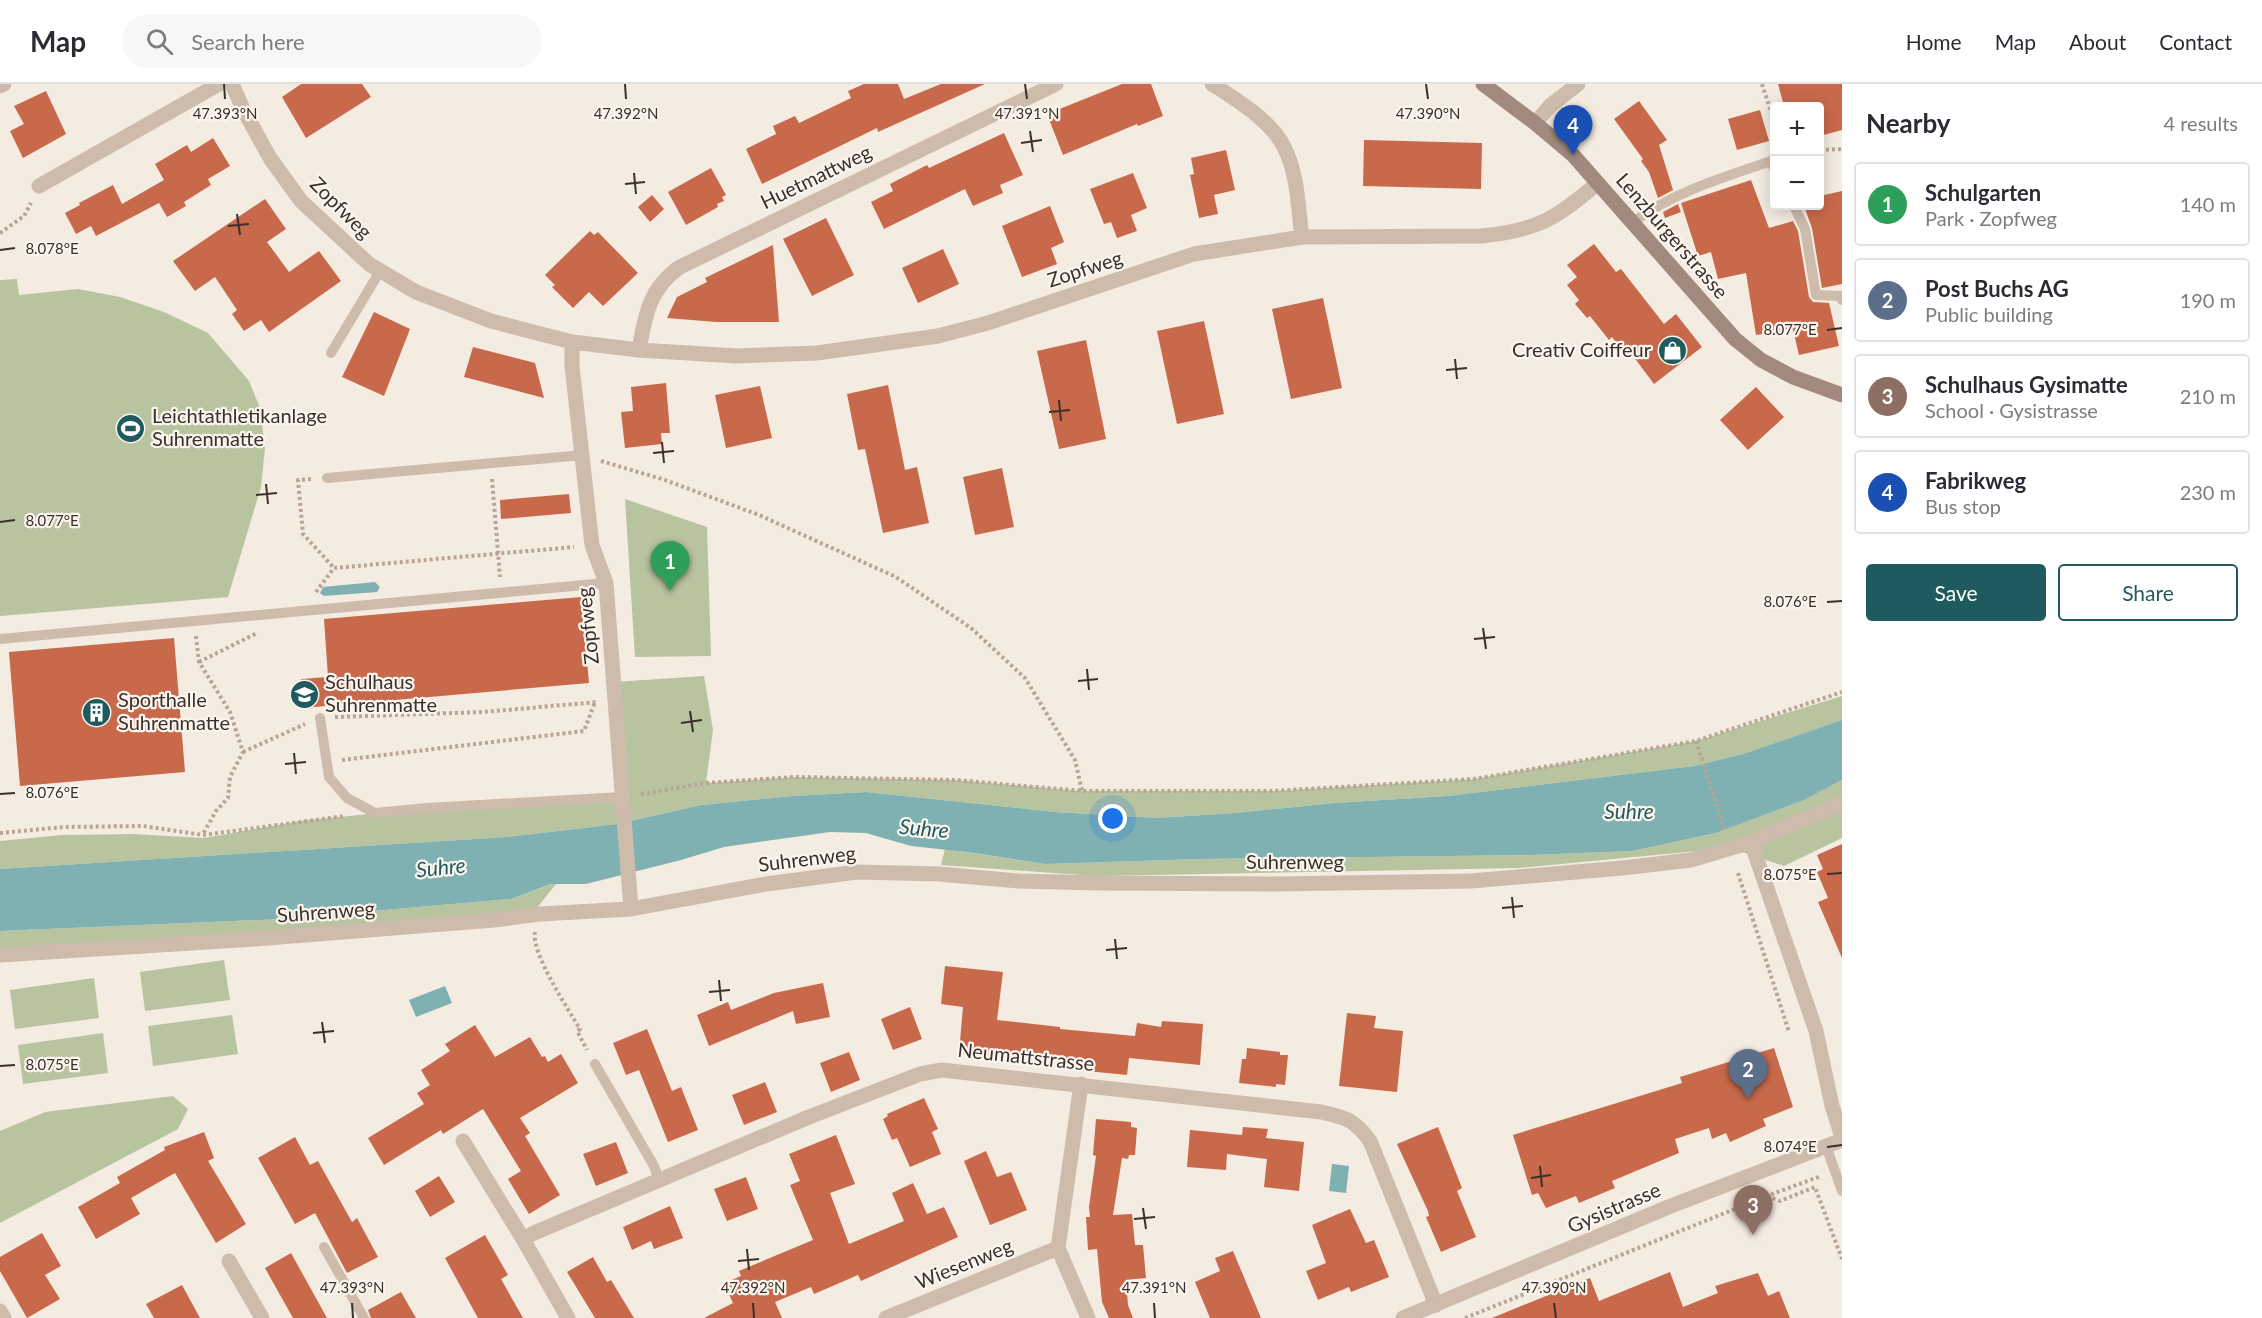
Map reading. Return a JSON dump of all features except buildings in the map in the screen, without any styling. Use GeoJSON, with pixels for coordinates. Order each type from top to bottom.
{"type":"FeatureCollection","features":[{"type":"Feature","properties":{"kind":"main road","name":"Lenzburgerstrasse"},"geometry":{"type":"LineString","coordinates":[[1483,84],[1573,155],[1735,339],[1761,360],[1793,377],[1842,394]]}},
{"type":"Feature","properties":{"kind":"street"},"geometry":{"type":"LineString","coordinates":[[39,186],[219,84]]}},
{"type":"Feature","properties":{"kind":"street","name":"Zopfweg"},"geometry":{"type":"LineString","coordinates":[[232,84],[270,158],[301,201],[340,239],[380,271],[416,292],[491,321],[572,342],[639,350],[737,356],[817,353],[938,336],[988,323],[1194,254],[1302,237],[1481,236],[1511,233],[1531,228],[1555,216],[1571,206],[1598,183]]}},
{"type":"Feature","properties":{"kind":"street","name":"Huetmattweg"},"geometry":{"type":"LineString","coordinates":[[639,350],[647,306],[658,288],[672,272],[1056,84]]}},
{"type":"Feature","properties":{"kind":"street"},"geometry":{"type":"LineString","coordinates":[[1212,84],[1258,117],[1284,146],[1296,185],[1302,237]]}},
{"type":"Feature","properties":{"kind":"street"},"geometry":{"type":"LineString","coordinates":[[1535,123],[1551,105],[1578,84]]}},
{"type":"Feature","properties":{"kind":"street","name":"Zopfweg"},"geometry":{"type":"LineString","coordinates":[[572,342],[572,366],[592,545],[606,583],[631,909]]}},
{"type":"Feature","properties":{"kind":"street"},"geometry":{"type":"LineString","coordinates":[[1731,848],[1751,842],[1842,803]]}},
{"type":"Feature","properties":{"kind":"street","name":"Gysistrasse"},"geometry":{"type":"LineString","coordinates":[[1403,1318],[1671,1206],[1842,1138],[1832,1106],[1816,1031],[1751,842]]}},
{"type":"Feature","properties":{"kind":"street","name":"Suhrenweg"},"geometry":{"type":"LineString","coordinates":[[0,955],[303,935],[488,921],[539,914],[631,909],[766,884],[856,872],[939,874],[1031,881],[1275,884],[1472,881],[1672,863],[1731,848]]}},
{"type":"Feature","properties":{"kind":"street","name":"Neumattstrasse"},"geometry":{"type":"LineString","coordinates":[[524,1239],[798,1122],[920,1074],[942,1070],[1081,1084],[1344,1116],[1360,1127],[1370,1142],[1436,1305]]}},
{"type":"Feature","properties":{"kind":"street"},"geometry":{"type":"LineString","coordinates":[[1081,1084],[1058,1248],[1088,1318]]}},
{"type":"Feature","properties":{"kind":"street"},"geometry":{"type":"LineString","coordinates":[[463,1141],[524,1239],[568,1318]]}},
{"type":"Feature","properties":{"kind":"street","name":"Wiesenweg"},"geometry":{"type":"LineString","coordinates":[[886,1318],[1058,1248]]}},
{"type":"Feature","properties":{"kind":"street"},"geometry":{"type":"LineString","coordinates":[[229,1261],[262,1318]]}},
{"type":"Feature","properties":{"kind":"street"},"geometry":{"type":"LineString","coordinates":[[0,1311],[4,1318]]}},
{"type":"Feature","properties":{"kind":"lane"},"geometry":{"type":"LineString","coordinates":[[1633,222],[1654,207],[1688,190],[1770,161]]}},
{"type":"Feature","properties":{"kind":"lane"},"geometry":{"type":"LineString","coordinates":[[1796,210],[1805,229],[1816,295],[1840,296],[1842,300]]}},
{"type":"Feature","properties":{"kind":"lane"},"geometry":{"type":"LineString","coordinates":[[331,353],[380,271]]}},
{"type":"Feature","properties":{"kind":"lane"},"geometry":{"type":"LineString","coordinates":[[327,478],[583,455]]}},
{"type":"Feature","properties":{"kind":"lane"},"geometry":{"type":"LineString","coordinates":[[0,639],[606,583]]}},
{"type":"Feature","properties":{"kind":"lane"},"geometry":{"type":"LineString","coordinates":[[320,718],[329,777],[347,798],[375,813],[621,797]]}},
{"type":"Feature","properties":{"kind":"lane"},"geometry":{"type":"LineString","coordinates":[[595,1065],[654,1166],[659,1180]]}},
{"type":"Feature","properties":{"kind":"lane"},"geometry":{"type":"LineString","coordinates":[[1826,1146],[1842,1191]]}},
{"type":"Feature","properties":{"kind":"lane"},"geometry":{"type":"LineString","coordinates":[[324,1247],[364,1318]]}},
{"type":"Feature","properties":{"kind":"path"},"geometry":{"type":"LineString","coordinates":[[1762,84],[1770,109]]}},
{"type":"Feature","properties":{"kind":"path"},"geometry":{"type":"LineString","coordinates":[[1824,150],[1842,150]]}},
{"type":"Feature","properties":{"kind":"path"},"geometry":{"type":"LineString","coordinates":[[0,233],[24,216],[39,186]]}},
{"type":"Feature","properties":{"kind":"path"},"geometry":{"type":"LineString","coordinates":[[583,455],[665,480],[759,515],[896,578],[971,628],[1025,678],[1075,760],[1082,791]]}},
{"type":"Feature","properties":{"kind":"path"},"geometry":{"type":"LineString","coordinates":[[490,463],[502,592]]}},
{"type":"Feature","properties":{"kind":"path"},"geometry":{"type":"LineString","coordinates":[[327,478],[298,480],[303,534],[334,568]]}},
{"type":"Feature","properties":{"kind":"path"},"geometry":{"type":"LineString","coordinates":[[303,611],[334,568],[592,545]]}},
{"type":"Feature","properties":{"kind":"path"},"geometry":{"type":"LineString","coordinates":[[195,630],[199,662],[230,712],[243,752]]}},
{"type":"Feature","properties":{"kind":"path"},"geometry":{"type":"LineString","coordinates":[[199,662],[261,631]]}},
{"type":"Feature","properties":{"kind":"path"},"geometry":{"type":"LineString","coordinates":[[621,797],[706,783],[794,777],[955,780],[1082,791],[1273,791],[1474,779],[1696,741],[1842,692]]}},
{"type":"Feature","properties":{"kind":"path"},"geometry":{"type":"LineString","coordinates":[[326,762],[584,731],[595,702]]}},
{"type":"Feature","properties":{"kind":"path"},"geometry":{"type":"LineString","coordinates":[[203,835],[216,811],[228,798],[230,777],[243,752],[320,718],[483,712],[602,702]]}},
{"type":"Feature","properties":{"kind":"path"},"geometry":{"type":"LineString","coordinates":[[1696,741],[1789,1032]]}},
{"type":"Feature","properties":{"kind":"path"},"geometry":{"type":"LineString","coordinates":[[0,833],[64,827],[143,826],[203,835],[375,813]]}},
{"type":"Feature","properties":{"kind":"path"},"geometry":{"type":"LineString","coordinates":[[539,914],[534,940],[555,988],[580,1029],[577,1031],[586,1049]]}},
{"type":"Feature","properties":{"kind":"path"},"geometry":{"type":"LineString","coordinates":[[1465,1318],[1767,1196],[1835,1171]]}},
{"type":"Feature","properties":{"kind":"path"},"geometry":{"type":"LineString","coordinates":[[1767,1196],[1780,1201],[1815,1187],[1842,1259]]}},
{"type":"Feature","properties":{"kind":"green space","name":"Leichtathletikanlage Suhrenmatte"},"geometry":{"type":"Polygon","coordinates":[[[17,279],[19,295],[78,289],[120,297],[164,312],[208,333],[249,381],[260,408],[265,448],[261,487],[228,597],[0,616],[0,280],[17,279]]]}},
{"type":"Feature","properties":{"kind":"green space"},"geometry":{"type":"Polygon","coordinates":[[[625,499],[707,527],[711,656],[635,657],[625,499]]]}},
{"type":"Feature","properties":{"kind":"green space"},"geometry":{"type":"Polygon","coordinates":[[[704,676],[713,730],[706,783],[794,777],[955,780],[1082,791],[1273,791],[1474,779],[1696,741],[1842,696],[1842,720],[1743,754],[1694,766],[1448,796],[1157,818],[1055,812],[866,792],[701,805],[617,824],[507,837],[0,869],[0,841],[62,835],[133,834],[204,838],[300,821],[427,808],[621,797],[614,682],[704,676]]]}},
{"type":"Feature","properties":{"kind":"green space"},"geometry":{"type":"Polygon","coordinates":[[[1842,780],[1842,838],[1784,866],[1730,848],[1519,868],[1095,876],[941,865],[945,849],[1046,864],[1632,851],[1716,833],[1804,800],[1842,780]]]}},
{"type":"Feature","properties":{"kind":"green space"},"geometry":{"type":"Polygon","coordinates":[[[556,884],[536,909],[335,927],[0,948],[0,931],[281,919],[511,899],[556,884]]]}},
{"type":"Feature","properties":{"kind":"green space"},"geometry":{"type":"Polygon","coordinates":[[[224,960],[230,1000],[145,1011],[140,972],[224,960]]]}},
{"type":"Feature","properties":{"kind":"green space"},"geometry":{"type":"Polygon","coordinates":[[[94,978],[99,1018],[15,1029],[10,990],[94,978]]]}},
{"type":"Feature","properties":{"kind":"green space"},"geometry":{"type":"Polygon","coordinates":[[[232,1015],[238,1054],[153,1066],[148,1026],[232,1015]]]}},
{"type":"Feature","properties":{"kind":"green space"},"geometry":{"type":"Polygon","coordinates":[[[103,1033],[108,1073],[23,1084],[18,1045],[103,1033]]]}},
{"type":"Feature","properties":{"kind":"green space"},"geometry":{"type":"Polygon","coordinates":[[[173,1096],[188,1109],[178,1129],[0,1223],[0,1131],[45,1112],[173,1096]]]}},
{"type":"Feature","properties":{"kind":"water"},"geometry":{"type":"Polygon","coordinates":[[[375,582],[380,587],[377,592],[324,596],[320,593],[323,587],[375,582]]]}},
{"type":"Feature","properties":{"kind":"water","name":"Suhre"},"geometry":{"type":"Polygon","coordinates":[[[1842,720],[1842,780],[1804,800],[1716,833],[1632,851],[1046,864],[911,846],[866,833],[830,832],[724,847],[586,884],[551,884],[511,899],[281,919],[0,931],[0,869],[507,837],[617,824],[701,805],[866,792],[1055,812],[1157,818],[1448,796],[1694,766],[1743,754],[1842,720]]]}},
{"type":"Feature","properties":{"kind":"water"},"geometry":{"type":"Polygon","coordinates":[[[445,986],[452,1003],[416,1017],[409,1000],[445,986]]]}},
{"type":"Feature","properties":{"kind":"water"},"geometry":{"type":"Polygon","coordinates":[[[1332,1164],[1349,1166],[1346,1193],[1329,1191],[1332,1164]]]}},
{"type":"Feature","properties":{"kind":"place","name":"Fabrikweg"},"geometry":{"type":"Point","coordinates":[1573,155]}},
{"type":"Feature","properties":{"kind":"place","name":"Creativ Coiffeur"},"geometry":{"type":"Point","coordinates":[1672,350]}},
{"type":"Feature","properties":{"kind":"place","name":"Leichtathletikanlage Suhrenmatte"},"geometry":{"type":"Point","coordinates":[131,428]}},
{"type":"Feature","properties":{"kind":"place","name":"Schulgarten"},"geometry":{"type":"Point","coordinates":[670,591]}},
{"type":"Feature","properties":{"kind":"place","name":"Schulhaus Suhrenmatte"},"geometry":{"type":"Point","coordinates":[304,694]}},
{"type":"Feature","properties":{"kind":"place","name":"Sporthalle Suhrenmatte"},"geometry":{"type":"Point","coordinates":[97,712]}},
{"type":"Feature","properties":{"kind":"place","name":"Post Buchs AG"},"geometry":{"type":"Point","coordinates":[1748,1099]}},
{"type":"Feature","properties":{"kind":"place","name":"Schulhaus Gysimatte"},"geometry":{"type":"Point","coordinates":[1753,1235]}}]}
